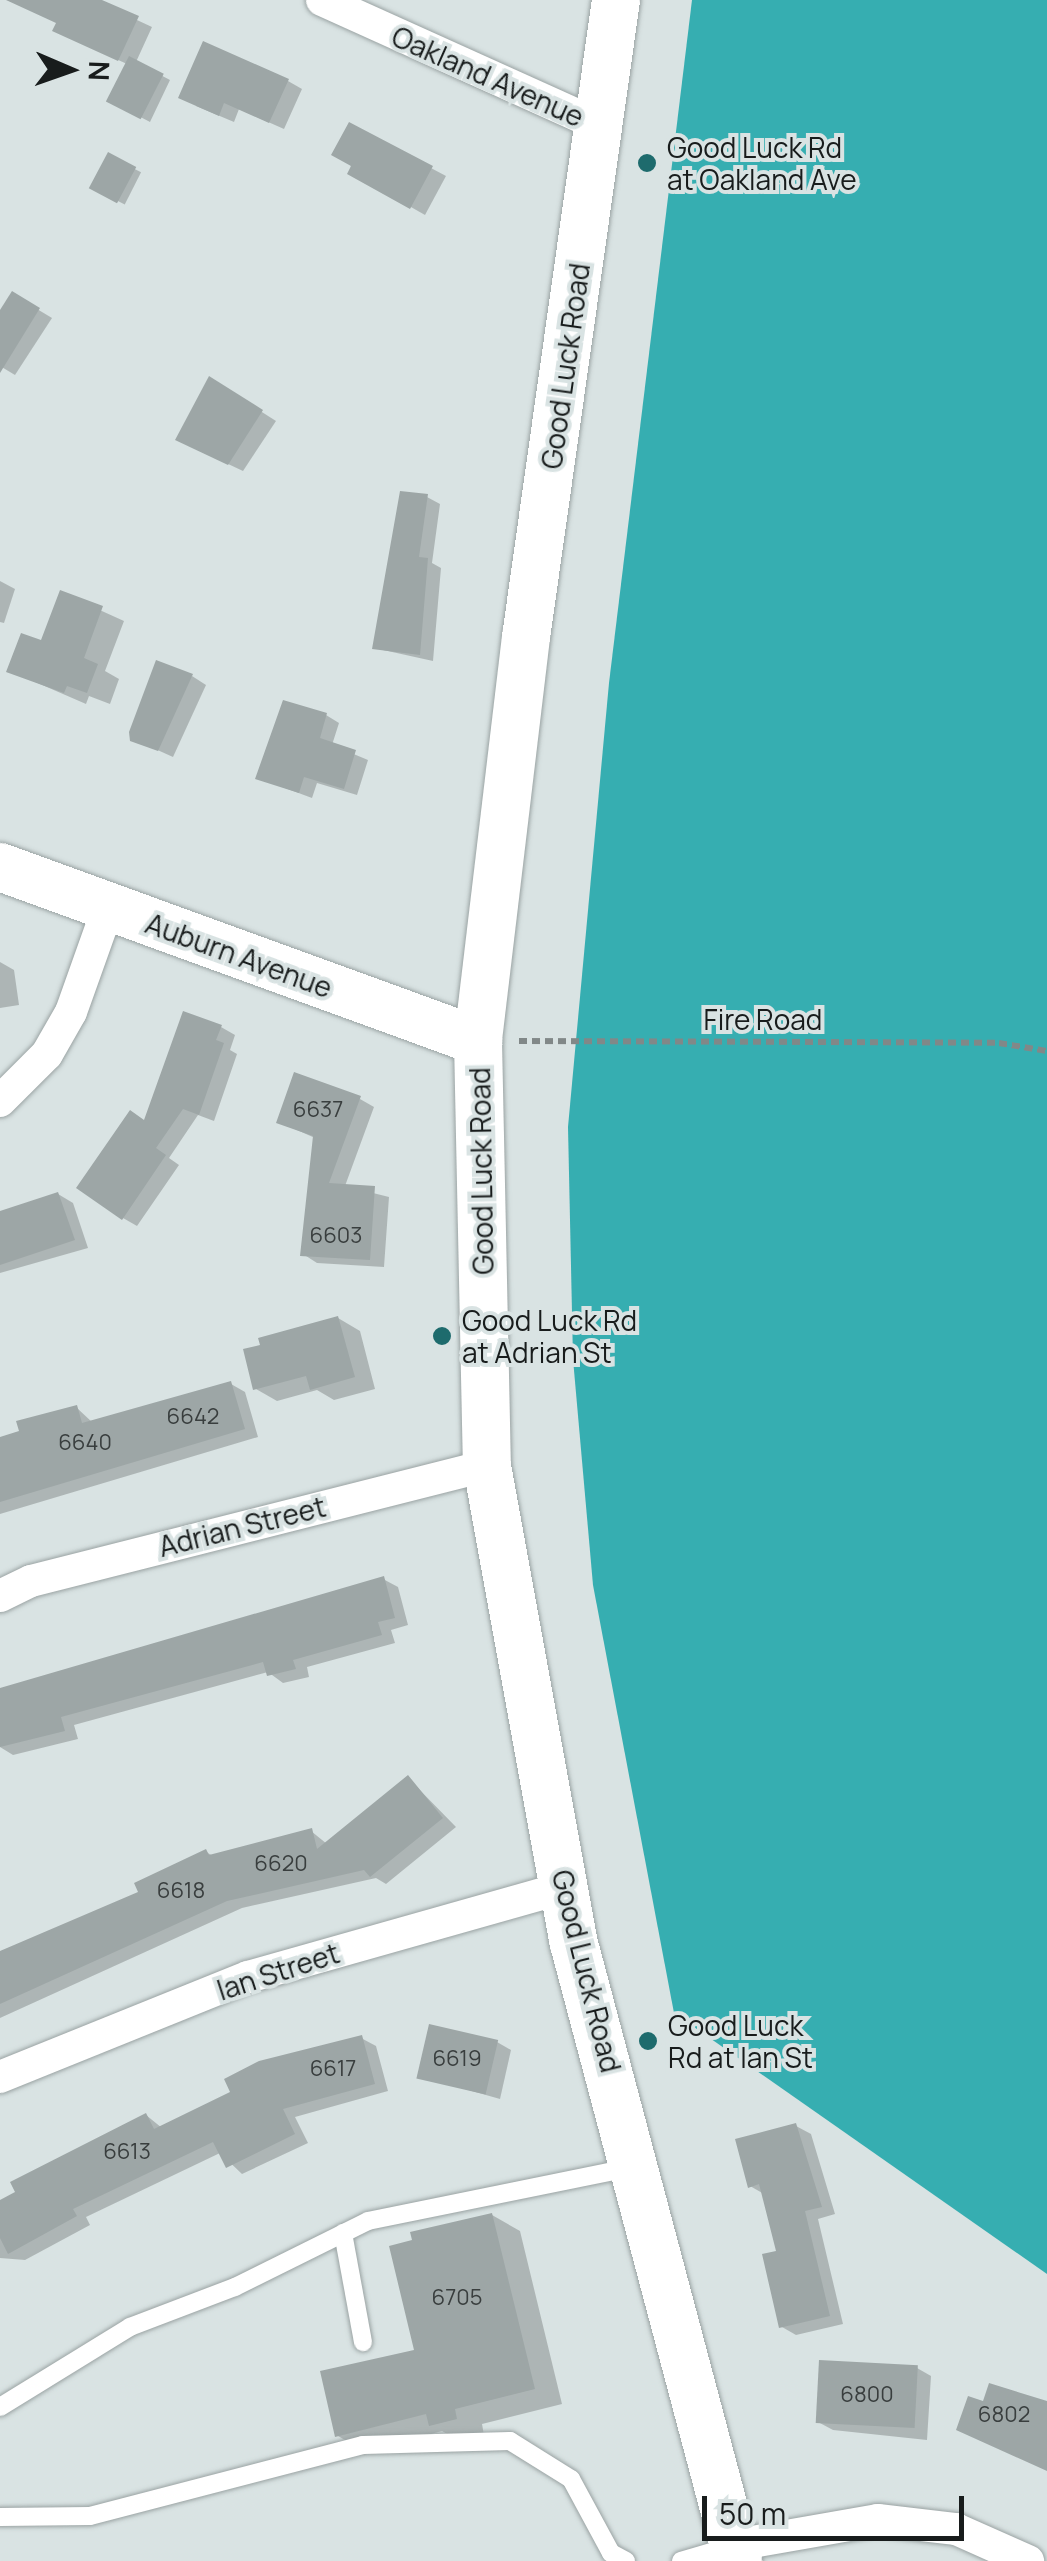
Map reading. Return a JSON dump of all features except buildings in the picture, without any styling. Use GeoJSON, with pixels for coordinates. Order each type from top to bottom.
{"type":"FeatureCollection","features":[{"type":"Feature","properties":{"kind":"main road","name":"Good Luck Road"},"geometry":{"type":"LineString","coordinates":[[616,0],[526,638],[478,1041],[487,1466],[565,1888],[737,2553]]}},
{"type":"Feature","properties":{"kind":"main road","name":"Auburn Avenue"},"geometry":{"type":"LineString","coordinates":[[0,867],[478,1041]]}},
{"type":"Feature","properties":{"kind":"street","name":"Oakland Avenue"},"geometry":{"type":"LineString","coordinates":[[322,0],[599,126]]}},
{"type":"Feature","properties":{"kind":"street"},"geometry":{"type":"LineString","coordinates":[[0,1101],[47,1054],[71,1012],[108,908]]}},
{"type":"Feature","properties":{"kind":"street","name":"Adrian Street"},"geometry":{"type":"LineString","coordinates":[[0,1596],[31,1581],[487,1466]]}},
{"type":"Feature","properties":{"kind":"street","name":"Ian Street"},"geometry":{"type":"LineString","coordinates":[[0,2078],[248,1977],[565,1888]]}},
{"type":"Feature","properties":{"kind":"street"},"geometry":{"type":"LineString","coordinates":[[737,2553],[878,2520],[956,2529],[1028,2561]]}},
{"type":"Feature","properties":{"kind":"lane"},"geometry":{"type":"LineString","coordinates":[[0,2408],[130,2327],[227,2290],[368,2221],[636,2166]]}},
{"type":"Feature","properties":{"kind":"lane"},"geometry":{"type":"LineString","coordinates":[[343,2233],[363,2342]]}},
{"type":"Feature","properties":{"kind":"lane"},"geometry":{"type":"LineString","coordinates":[[0,2517],[90,2516],[363,2445],[510,2440],[571,2479],[611,2552],[626,2561]]}},
{"type":"Feature","properties":{"kind":"lane"},"geometry":{"type":"LineString","coordinates":[[681,2561],[737,2553]]}},
{"type":"Feature","properties":{"kind":"path","name":"Fire Road"},"geometry":{"type":"LineString","coordinates":[[478,1041],[999,1043],[1047,1051]]}},
{"type":"Feature","properties":{"kind":"shaded area"},"geometry":{"type":"Polygon","coordinates":[[[692,0],[1047,0],[1047,2274],[674,2013],[593,1585],[573,1359],[568,1127],[609,683],[692,0]]]}},
{"type":"Feature","properties":{"kind":"place","name":"Good Luck Rd at Oakland Ave"},"geometry":{"type":"Point","coordinates":[647,163]}},
{"type":"Feature","properties":{"kind":"place","name":"Good Luck Rd at Adrian St"},"geometry":{"type":"Point","coordinates":[442,1336]}},
{"type":"Feature","properties":{"kind":"place","name":"Good Luck Rd at Ian St"},"geometry":{"type":"Point","coordinates":[648,2041]}}]}
